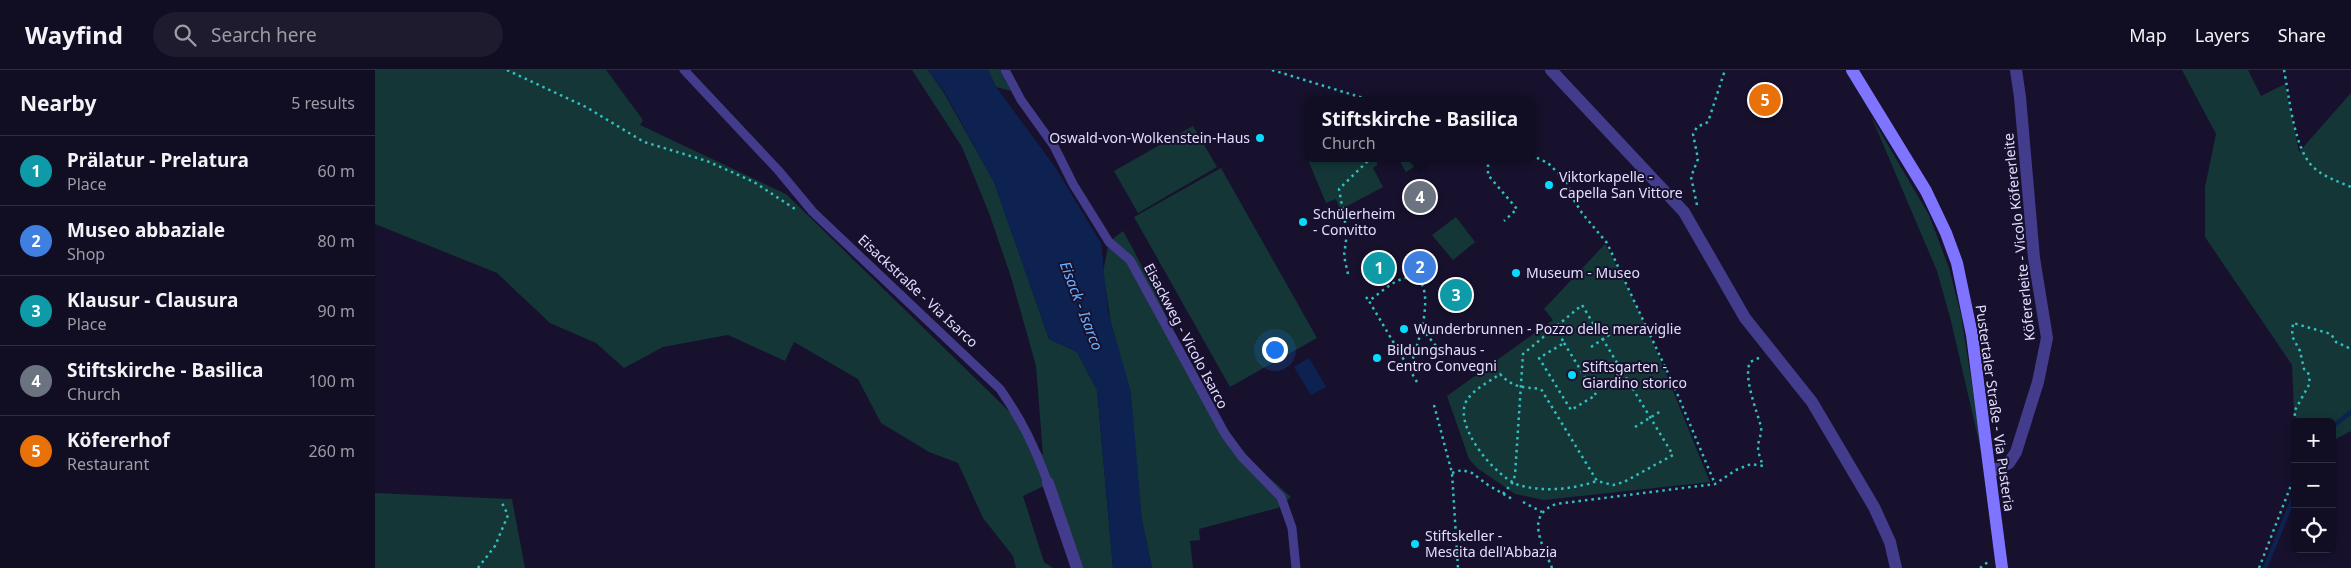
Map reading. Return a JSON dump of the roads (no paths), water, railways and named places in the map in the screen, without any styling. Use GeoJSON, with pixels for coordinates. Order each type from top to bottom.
{"type":"FeatureCollection","features":[{"type":"Feature","properties":{"kind":"main road","name":"Pustertaler Straße - Via Pusteria"},"geometry":{"type":"LineString","coordinates":[[1852,70],[1926,191],[1957,263],[1972,335],[2002,568]]}},
{"type":"Feature","properties":{"kind":"street"},"geometry":{"type":"LineString","coordinates":[[1551,70],[1684,212],[1701,237],[1745,318],[1812,402],[1874,507],[1890,542],[1896,568]]}},
{"type":"Feature","properties":{"kind":"street","name":"Köfererleite - Vicolo Köfererleite"},"geometry":{"type":"LineString","coordinates":[[1990,472],[2009,463],[2016,452],[2038,382],[2047,338],[2033,258],[2021,97],[2016,70]]}},
{"type":"Feature","properties":{"kind":"street","name":"Eisackstraße - Via Isarco"},"geometry":{"type":"LineString","coordinates":[[1048,484],[1077,568]]}},
{"type":"Feature","properties":{"kind":"lane","name":"Eisackstraße - Via Isarco"},"geometry":{"type":"LineString","coordinates":[[684,70],[778,170],[813,212],[1000,389],[1020,417],[1048,484]]}},
{"type":"Feature","properties":{"kind":"lane","name":"Eisackweg - Vicolo Isarco"},"geometry":{"type":"LineString","coordinates":[[1005,70],[1021,100],[1054,146],[1073,184],[1109,242],[1130,260],[1225,434],[1242,457],[1281,498],[1292,528],[1296,568]]}},
{"type":"Feature","properties":{"kind":"water","name":"Eisack - Isarco"},"geometry":{"type":"Polygon","coordinates":[[[928,70],[988,70],[996,87],[1055,167],[1101,243],[1108,311],[1131,392],[1142,520],[1152,568],[1113,568],[1097,390],[1077,352],[1049,339],[994,182],[945,93],[928,70]]]}},
{"type":"Feature","properties":{"kind":"water"},"geometry":{"type":"Polygon","coordinates":[[[1309,358],[1326,387],[1311,395],[1294,367],[1309,358]]]}},
{"type":"Feature","properties":{"kind":"waterway"},"geometry":{"type":"LineString","coordinates":[[2336,424],[2351,412]]}},
{"type":"Feature","properties":{"kind":"waterway"},"geometry":{"type":"LineString","coordinates":[[2265,568],[2291,504]]}},
{"type":"Feature","properties":{"kind":"place","name":"Köfererhof"},"geometry":{"type":"Point","coordinates":[1765,100]}},
{"type":"Feature","properties":{"kind":"place","name":"Oswald-von-Wolkenstein-Haus"},"geometry":{"type":"Point","coordinates":[1260,138]}},
{"type":"Feature","properties":{"kind":"place","name":"Viktorkapelle - Capella San Vittore"},"geometry":{"type":"Point","coordinates":[1549,185]}},
{"type":"Feature","properties":{"kind":"place","name":"Stiftskirche - Basilica"},"geometry":{"type":"Point","coordinates":[1420,197]}},
{"type":"Feature","properties":{"kind":"place","name":"Schülerheim - Convitto"},"geometry":{"type":"Point","coordinates":[1303,222]}},
{"type":"Feature","properties":{"kind":"place","name":"Museo abbaziale"},"geometry":{"type":"Point","coordinates":[1420,267]}},
{"type":"Feature","properties":{"kind":"place","name":"Prälatur - Prelatura"},"geometry":{"type":"Point","coordinates":[1379,268]}},
{"type":"Feature","properties":{"kind":"place","name":"Museum - Museo"},"geometry":{"type":"Point","coordinates":[1516,273]}},
{"type":"Feature","properties":{"kind":"place","name":"Klausur - Clausura"},"geometry":{"type":"Point","coordinates":[1456,295]}},
{"type":"Feature","properties":{"kind":"place","name":"Wunderbrunnen - Pozzo delle meraviglie"},"geometry":{"type":"Point","coordinates":[1404,329]}},
{"type":"Feature","properties":{"kind":"place","name":"Bildungshaus - Centro Convegni"},"geometry":{"type":"Point","coordinates":[1377,358]}},
{"type":"Feature","properties":{"kind":"place","name":"Stiftsgarten - Giardino storico"},"geometry":{"type":"Point","coordinates":[1572,375]}},
{"type":"Feature","properties":{"kind":"place","name":"Stiftskeller - Mescita dell'Abbazia"},"geometry":{"type":"Point","coordinates":[1415,544]}}]}
